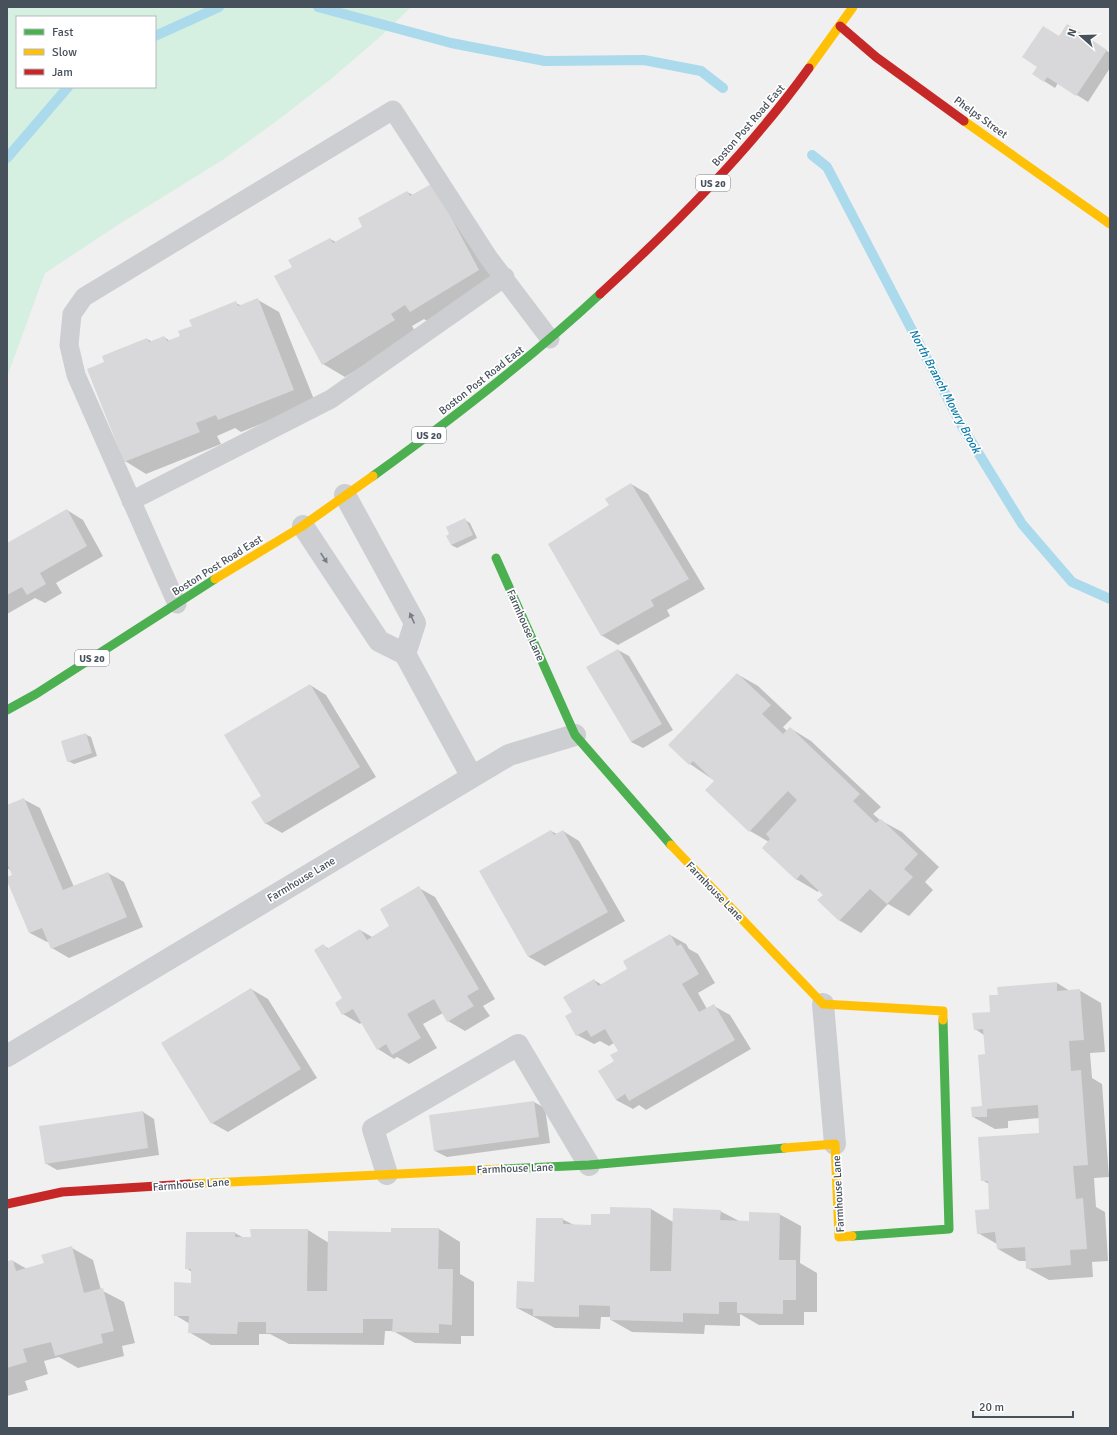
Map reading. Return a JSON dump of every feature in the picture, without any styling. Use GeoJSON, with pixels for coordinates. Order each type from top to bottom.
{"type":"FeatureCollection","features":[{"type":"Feature","properties":{"kind":"street","name":"Boston Post Road East"},"geometry":{"type":"LineString","coordinates":[[7,710],[36,694],[303,526],[467,407],[550,339],[637,261],[741,152],[790,96],[853,7]]}},
{"type":"Feature","properties":{"kind":"street","name":"Phelps Street"},"geometry":{"type":"LineString","coordinates":[[840,26],[876,57],[1028,168],[1110,224]]}},
{"type":"Feature","properties":{"kind":"street"},"geometry":{"type":"LineString","coordinates":[[345,496],[415,623],[405,654]]}},
{"type":"Feature","properties":{"kind":"street"},"geometry":{"type":"LineString","coordinates":[[303,526],[379,641],[405,654],[472,777]]}},
{"type":"Feature","properties":{"kind":"street","name":"Farmhouse Lane"},"geometry":{"type":"LineString","coordinates":[[7,1204],[62,1192],[387,1174],[590,1165],[835,1144],[839,1237],[949,1229],[943,1011],[822,1004],[684,860],[575,735],[496,558]]}},
{"type":"Feature","properties":{"kind":"street","name":"Farmhouse Lane"},"geometry":{"type":"LineString","coordinates":[[7,1056],[509,755],[575,735]]}},
{"type":"Feature","properties":{"kind":"street"},"geometry":{"type":"LineString","coordinates":[[822,1004],[835,1144]]}},
{"type":"Feature","properties":{"kind":"street"},"geometry":{"type":"LineString","coordinates":[[387,1174],[373,1129],[518,1045],[590,1165]]}},
{"type":"Feature","properties":{"kind":"lane"},"geometry":{"type":"LineString","coordinates":[[177,604],[76,375],[69,345],[72,314],[84,297],[393,110],[488,257],[505,277],[550,339]]}},
{"type":"Feature","properties":{"kind":"lane"},"geometry":{"type":"LineString","coordinates":[[131,501],[331,399],[505,277]]}},
{"type":"Feature","properties":{"kind":"green space"},"geometry":{"type":"Polygon","coordinates":[[[7,7],[411,7],[381,36],[331,79],[278,120],[224,159],[121,223],[45,273],[7,377],[7,7]]]}},
{"type":"Feature","properties":{"kind":"building"},"geometry":{"type":"Polygon","coordinates":[[[1067,24],[1107,50],[1076,96],[1047,77],[1044,82],[1032,74],[1037,67],[1022,57],[1043,26],[1059,36],[1067,24]]]}},
{"type":"Feature","properties":{"kind":"building"},"geometry":{"type":"Polygon","coordinates":[[[433,183],[479,270],[410,312],[405,305],[391,314],[395,320],[322,365],[274,276],[292,267],[288,260],[330,238],[333,243],[362,227],[358,218],[407,191],[410,196],[433,183]]]}},
{"type":"Feature","properties":{"kind":"building"},"geometry":{"type":"Polygon","coordinates":[[[258,298],[294,390],[218,420],[216,415],[196,423],[200,432],[124,462],[87,369],[104,362],[102,356],[147,338],[149,342],[164,336],[167,341],[180,336],[178,331],[192,326],[189,320],[236,301],[238,306],[258,298]]]}},
{"type":"Feature","properties":{"kind":"building"},"geometry":{"type":"Polygon","coordinates":[[[631,483],[689,579],[651,600],[654,606],[601,636],[548,544],[609,505],[605,499],[631,483]]]}},
{"type":"Feature","properties":{"kind":"building"},"geometry":{"type":"Polygon","coordinates":[[[67,509],[87,546],[40,573],[46,584],[27,595],[22,587],[7,595],[7,543],[67,509]]]}},
{"type":"Feature","properties":{"kind":"building"},"geometry":{"type":"Polygon","coordinates":[[[465,518],[473,535],[451,545],[446,536],[449,534],[446,527],[465,518]]]}},
{"type":"Feature","properties":{"kind":"building"},"geometry":{"type":"Polygon","coordinates":[[[618,649],[662,724],[631,742],[586,667],[618,649]]]}},
{"type":"Feature","properties":{"kind":"building"},"geometry":{"type":"Polygon","coordinates":[[[737,673],[771,705],[762,714],[783,734],[790,727],[860,794],[853,801],[876,823],[881,819],[918,854],[904,869],[913,877],[887,904],[870,889],[839,921],[817,900],[823,895],[801,874],[796,880],[762,848],[770,839],[766,834],[797,800],[788,791],[749,832],[705,790],[714,781],[693,761],[689,765],[668,745],[737,673]]]}},
{"type":"Feature","properties":{"kind":"building"},"geometry":{"type":"Polygon","coordinates":[[[310,684],[360,767],[265,824],[251,802],[261,796],[224,735],[310,684]]]}},
{"type":"Feature","properties":{"kind":"building"},"geometry":{"type":"Polygon","coordinates":[[[86,733],[92,753],[67,762],[61,741],[86,733]]]}},
{"type":"Feature","properties":{"kind":"building"},"geometry":{"type":"Polygon","coordinates":[[[24,798],[63,890],[108,872],[127,917],[51,949],[42,928],[29,933],[7,881],[7,877],[12,875],[7,863],[7,805],[24,798]]]}},
{"type":"Feature","properties":{"kind":"building"},"geometry":{"type":"Polygon","coordinates":[[[551,830],[554,835],[563,830],[608,912],[528,957],[479,871],[551,830]]]}},
{"type":"Feature","properties":{"kind":"building"},"geometry":{"type":"Polygon","coordinates":[[[419,886],[479,989],[467,996],[474,1006],[447,1022],[434,999],[407,1014],[421,1038],[392,1055],[386,1044],[377,1050],[353,1009],[342,1015],[335,1003],[342,998],[314,950],[323,944],[327,949],[360,929],[367,940],[389,926],[380,909],[419,886]]]}},
{"type":"Feature","properties":{"kind":"building"},"geometry":{"type":"Polygon","coordinates":[[[670,934],[677,946],[681,944],[699,974],[682,984],[699,1012],[714,1004],[735,1040],[629,1101],[625,1094],[616,1100],[598,1071],[614,1061],[610,1055],[618,1051],[605,1029],[591,1037],[587,1030],[576,1036],[565,1016],[572,1012],[563,997],[594,979],[598,986],[627,969],[623,961],[670,934]]]}},
{"type":"Feature","properties":{"kind":"building"},"geometry":{"type":"Polygon","coordinates":[[[1057,982],[1057,991],[1080,989],[1084,1040],[1069,1041],[1071,1071],[1081,1070],[1088,1165],[1073,1166],[1076,1199],[1083,1198],[1087,1249],[1070,1250],[1071,1265],[1026,1269],[1025,1247],[997,1249],[995,1232],[977,1234],[975,1210],[989,1209],[988,1181],[981,1181],[978,1137],[1039,1133],[1038,1105],[987,1109],[987,1117],[972,1117],[971,1107],[982,1106],[978,1055],[985,1054],[983,1029],[974,1030],[972,1013],[990,1012],[989,995],[998,995],[997,987],[1057,982]]]}},
{"type":"Feature","properties":{"kind":"building"},"geometry":{"type":"Polygon","coordinates":[[[251,988],[301,1069],[211,1124],[161,1043],[251,988]]]}},
{"type":"Feature","properties":{"kind":"building"},"geometry":{"type":"Polygon","coordinates":[[[534,1101],[539,1137],[434,1151],[429,1115],[534,1101]]]}},
{"type":"Feature","properties":{"kind":"building"},"geometry":{"type":"Polygon","coordinates":[[[143,1111],[148,1148],[45,1164],[39,1126],[143,1111]]]}},
{"type":"Feature","properties":{"kind":"building"},"geometry":{"type":"Polygon","coordinates":[[[610,1207],[651,1208],[650,1271],[671,1271],[673,1208],[721,1210],[720,1220],[749,1221],[749,1212],[780,1213],[779,1260],[796,1260],[796,1300],[783,1300],[783,1314],[737,1313],[737,1302],[719,1302],[719,1314],[683,1313],[683,1322],[610,1320],[610,1306],[579,1305],[579,1317],[533,1316],[533,1309],[516,1308],[517,1281],[534,1282],[536,1218],[563,1218],[563,1224],[591,1225],[591,1214],[610,1214],[610,1207]]]}},
{"type":"Feature","properties":{"kind":"building"},"geometry":{"type":"Polygon","coordinates":[[[391,1228],[439,1228],[438,1269],[453,1269],[452,1325],[439,1324],[439,1333],[392,1332],[393,1319],[363,1319],[363,1333],[266,1333],[266,1322],[238,1322],[237,1334],[188,1333],[189,1316],[174,1316],[174,1282],[191,1283],[191,1269],[185,1269],[186,1232],[235,1232],[235,1237],[251,1237],[250,1229],[308,1229],[307,1291],[327,1291],[328,1231],[391,1232],[391,1228]]]}},
{"type":"Feature","properties":{"kind":"building"},"geometry":{"type":"Polygon","coordinates":[[[72,1246],[84,1293],[103,1288],[114,1331],[101,1334],[103,1343],[55,1356],[51,1342],[23,1349],[27,1362],[7,1368],[7,1261],[13,1260],[16,1271],[44,1263],[41,1255],[72,1246]]]}},
{"type":"Feature","properties":{"kind":"waterway","name":"North Branch Mowry Brook"},"geometry":{"type":"LineString","coordinates":[[156,36],[219,7]]}},
{"type":"Feature","properties":{"kind":"waterway","name":"North Branch Mowry Brook"},"geometry":{"type":"LineString","coordinates":[[318,7],[451,43],[545,61],[644,60],[701,71],[723,88]]}},
{"type":"Feature","properties":{"kind":"waterway","name":"North Branch Mowry Brook"},"geometry":{"type":"LineString","coordinates":[[7,158],[67,88]]}},
{"type":"Feature","properties":{"kind":"waterway","name":"North Branch Mowry Brook"},"geometry":{"type":"LineString","coordinates":[[812,155],[827,167],[963,428],[1022,524],[1072,582],[1110,599]]}},
{"type":"Feature","properties":{"kind":"traffic: fast"},"geometry":{"type":"LineString","coordinates":[[373,476],[432,433],[518,366],[600,294]]}},
{"type":"Feature","properties":{"kind":"traffic: fast"},"geometry":{"type":"LineString","coordinates":[[496,558],[575,735],[671,845]]}},
{"type":"Feature","properties":{"kind":"traffic: fast"},"geometry":{"type":"LineString","coordinates":[[7,710],[36,694],[215,579]]}},
{"type":"Feature","properties":{"kind":"traffic: fast"},"geometry":{"type":"LineString","coordinates":[[852,1236],[949,1229],[943,1020]]}},
{"type":"Feature","properties":{"kind":"traffic: fast"},"geometry":{"type":"LineString","coordinates":[[502,1169],[589,1165],[785,1148]]}},
{"type":"Feature","properties":{"kind":"traffic: slow"},"geometry":{"type":"LineString","coordinates":[[809,68],[853,7]]}},
{"type":"Feature","properties":{"kind":"traffic: slow"},"geometry":{"type":"LineString","coordinates":[[964,121],[1110,224]]}},
{"type":"Feature","properties":{"kind":"traffic: slow"},"geometry":{"type":"LineString","coordinates":[[215,579],[301,527],[373,476]]}},
{"type":"Feature","properties":{"kind":"traffic: slow"},"geometry":{"type":"LineString","coordinates":[[671,845],[823,1004],[943,1011],[943,1020]]}},
{"type":"Feature","properties":{"kind":"traffic: slow"},"geometry":{"type":"LineString","coordinates":[[785,1148],[835,1144],[839,1237],[852,1236]]}},
{"type":"Feature","properties":{"kind":"traffic: slow"},"geometry":{"type":"LineString","coordinates":[[189,1184],[502,1169]]}},
{"type":"Feature","properties":{"kind":"traffic: jam"},"geometry":{"type":"LineString","coordinates":[[840,26],[876,57],[964,121]]}},
{"type":"Feature","properties":{"kind":"traffic: jam"},"geometry":{"type":"LineString","coordinates":[[600,294],[656,241],[736,158],[762,129],[809,68]]}},
{"type":"Feature","properties":{"kind":"traffic: jam"},"geometry":{"type":"LineString","coordinates":[[7,1204],[62,1192],[189,1184]]}}]}
